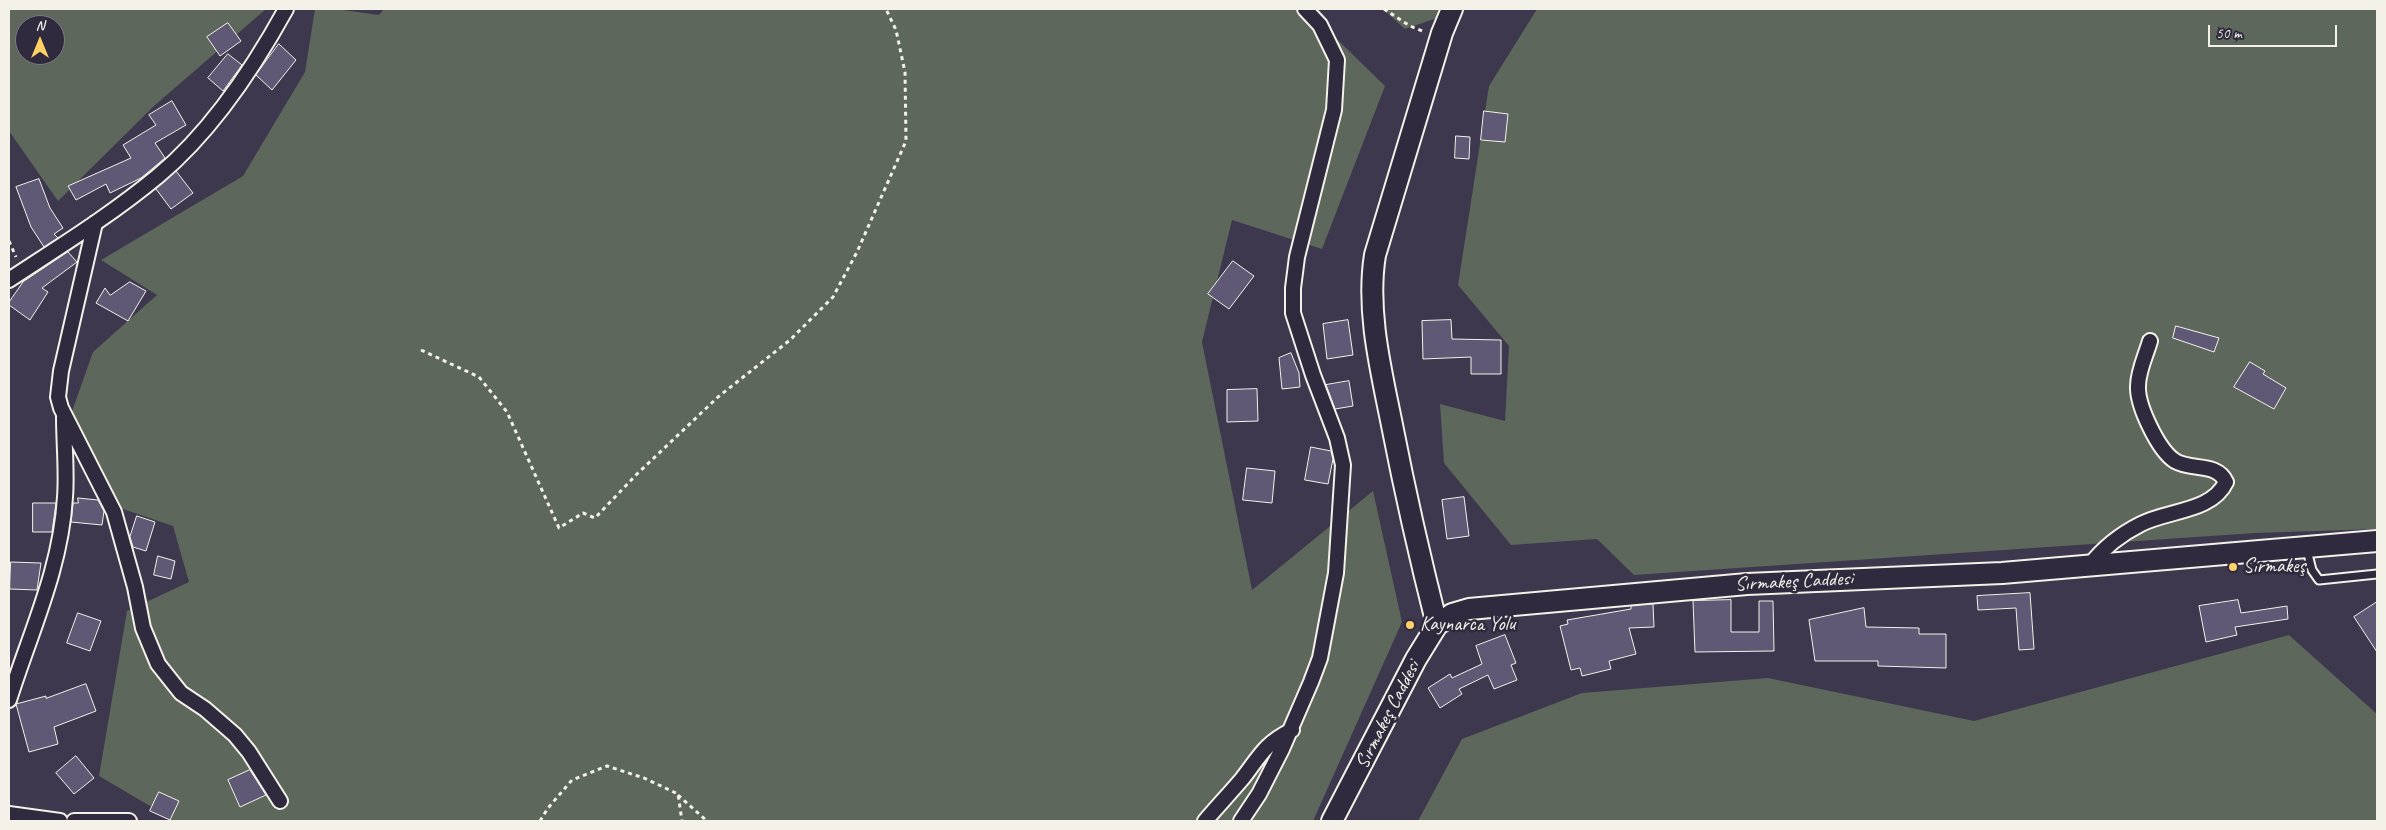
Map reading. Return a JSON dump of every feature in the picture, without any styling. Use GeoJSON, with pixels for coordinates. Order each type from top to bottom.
{"type":"FeatureCollection","features":[{"type":"Feature","properties":{"kind":"main road"},"geometry":{"type":"LineString","coordinates":[[1437,625],[1412,525],[1385,389],[1372,300],[1372,277],[1375,255],[1442,33],[1452,9]]}},
{"type":"Feature","properties":{"kind":"main road","name":"Sırmakeş Caddesi"},"geometry":{"type":"LineString","coordinates":[[1332,821],[1416,659],[1437,625],[1452,614],[1470,609],[1748,584],[2002,573],[2377,541]]}},
{"type":"Feature","properties":{"kind":"street"},"geometry":{"type":"LineString","coordinates":[[9,280],[95,223],[159,175],[201,133],[262,52],[286,9]]}},
{"type":"Feature","properties":{"kind":"street"},"geometry":{"type":"LineString","coordinates":[[1241,821],[1259,794],[1292,730],[1320,658],[1336,573],[1343,465],[1338,438],[1316,382],[1293,313],[1293,288],[1296,256],[1334,110],[1337,60],[1320,25],[1305,9]]}},
{"type":"Feature","properties":{"kind":"street"},"geometry":{"type":"LineString","coordinates":[[95,223],[61,371],[58,397],[64,414],[114,512],[135,588],[143,628],[158,664],[181,693],[205,709],[235,736],[249,752],[280,801]]}},
{"type":"Feature","properties":{"kind":"street"},"geometry":{"type":"LineString","coordinates":[[2090,565],[2108,544],[2142,523],[2215,497],[2226,482],[2223,476],[2215,469],[2193,467],[2175,461],[2152,431],[2139,402],[2138,385],[2150,341]]}},
{"type":"Feature","properties":{"kind":"street"},"geometry":{"type":"LineString","coordinates":[[9,700],[48,590],[54,566],[65,497],[64,414]]}},
{"type":"Feature","properties":{"kind":"street"},"geometry":{"type":"LineString","coordinates":[[1205,821],[1243,778],[1262,750],[1275,739],[1292,730]]}},
{"type":"Feature","properties":{"kind":"street"},"geometry":{"type":"LineString","coordinates":[[9,814],[60,821]]}},
{"type":"Feature","properties":{"kind":"street"},"geometry":{"type":"LineString","coordinates":[[74,821],[129,821]]}},
{"type":"Feature","properties":{"kind":"lane"},"geometry":{"type":"LineString","coordinates":[[2306,547],[2312,570],[2319,580],[2377,574]]}},
{"type":"Feature","properties":{"kind":"path"},"geometry":{"type":"LineString","coordinates":[[421,350],[479,377],[508,412],[559,528],[582,513],[595,518],[636,475],[718,397],[790,340],[833,297],[857,252],[906,141],[905,72],[896,30],[886,9]]}},
{"type":"Feature","properties":{"kind":"path"},"geometry":{"type":"LineString","coordinates":[[1384,9],[1410,26],[1427,33],[1442,33]]}},
{"type":"Feature","properties":{"kind":"path"},"geometry":{"type":"LineString","coordinates":[[540,821],[548,808],[572,780],[607,766],[644,778],[678,794],[707,821]]}},
{"type":"Feature","properties":{"kind":"path"},"geometry":{"type":"LineString","coordinates":[[678,794],[682,821]]}},
{"type":"Feature","properties":{"kind":"green space"},"geometry":{"type":"Polygon","coordinates":[[[9,9],[266,9],[154,106],[58,201],[9,131],[9,9]]]}},
{"type":"Feature","properties":{"kind":"green space"},"geometry":{"type":"Polygon","coordinates":[[[315,9],[336,9],[379,15],[384,9],[1306,9],[1385,86],[1322,249],[1232,220],[1202,342],[1252,590],[1373,491],[1402,622],[1313,821],[170,821],[167,816],[99,776],[127,611],[189,582],[173,526],[120,508],[70,417],[93,352],[157,295],[101,260],[243,176],[305,72],[315,9]]]}},
{"type":"Feature","properties":{"kind":"green space"},"geometry":{"type":"Polygon","coordinates":[[[1383,9],[1441,9],[1437,18],[1405,29],[1383,9]]]}},
{"type":"Feature","properties":{"kind":"green space"},"geometry":{"type":"Polygon","coordinates":[[[1537,9],[2377,9],[2377,529],[2255,533],[1634,575],[1597,539],[1511,545],[1444,463],[1440,404],[1505,421],[1509,346],[1458,285],[1489,86],[1537,9]]]}},
{"type":"Feature","properties":{"kind":"green space"},"geometry":{"type":"Polygon","coordinates":[[[2289,635],[2377,714],[2377,821],[1418,821],[1462,739],[1582,693],[1768,678],[1974,721],[2289,635]]]}},
{"type":"Feature","properties":{"kind":"building"},"geometry":{"type":"Polygon","coordinates":[[[228,23],[241,41],[220,56],[207,37],[228,23]]]}},
{"type":"Feature","properties":{"kind":"building"},"geometry":{"type":"Polygon","coordinates":[[[279,44],[296,60],[272,90],[256,75],[279,44]]]}},
{"type":"Feature","properties":{"kind":"building"},"geometry":{"type":"Polygon","coordinates":[[[228,54],[242,65],[223,91],[208,78],[228,54]]]}},
{"type":"Feature","properties":{"kind":"building"},"geometry":{"type":"Polygon","coordinates":[[[172,101],[186,125],[155,143],[165,158],[141,178],[110,193],[106,184],[76,200],[68,186],[131,158],[123,145],[156,125],[149,115],[172,101]]]}},
{"type":"Feature","properties":{"kind":"building"},"geometry":{"type":"Polygon","coordinates":[[[1484,111],[1508,114],[1505,142],[1481,140],[1484,111]]]}},
{"type":"Feature","properties":{"kind":"building"},"geometry":{"type":"Polygon","coordinates":[[[1456,136],[1470,137],[1469,159],[1455,158],[1456,136]]]}},
{"type":"Feature","properties":{"kind":"building"},"geometry":{"type":"Polygon","coordinates":[[[176,171],[193,193],[171,209],[156,189],[176,171]]]}},
{"type":"Feature","properties":{"kind":"building"},"geometry":{"type":"Polygon","coordinates":[[[39,179],[50,208],[63,228],[54,234],[58,238],[44,247],[31,227],[16,187],[39,179]]]}},
{"type":"Feature","properties":{"kind":"building"},"geometry":{"type":"Polygon","coordinates":[[[68,252],[77,262],[42,288],[48,292],[30,320],[9,305],[9,302],[23,282],[68,252]]]}},
{"type":"Feature","properties":{"kind":"building"},"geometry":{"type":"Polygon","coordinates":[[[1233,261],[1254,276],[1229,309],[1208,294],[1233,261]]]}},
{"type":"Feature","properties":{"kind":"building"},"geometry":{"type":"Polygon","coordinates":[[[130,282],[146,291],[128,321],[96,303],[105,288],[110,295],[130,282]]]}},
{"type":"Feature","properties":{"kind":"building"},"geometry":{"type":"Polygon","coordinates":[[[1348,320],[1353,355],[1327,359],[1323,324],[1348,320]]]}},
{"type":"Feature","properties":{"kind":"building"},"geometry":{"type":"Polygon","coordinates":[[[1451,320],[1452,339],[1501,340],[1501,374],[1471,374],[1471,357],[1423,359],[1422,321],[1451,320]]]}},
{"type":"Feature","properties":{"kind":"building"},"geometry":{"type":"Polygon","coordinates":[[[2176,326],[2219,338],[2214,352],[2173,338],[2176,326]]]}},
{"type":"Feature","properties":{"kind":"building"},"geometry":{"type":"Polygon","coordinates":[[[1291,353],[1299,373],[1300,387],[1282,389],[1279,358],[1291,353]]]}},
{"type":"Feature","properties":{"kind":"building"},"geometry":{"type":"Polygon","coordinates":[[[2250,362],[2265,371],[2263,374],[2286,388],[2274,409],[2234,387],[2250,362]]]}},
{"type":"Feature","properties":{"kind":"building"},"geometry":{"type":"Polygon","coordinates":[[[1349,381],[1353,406],[1335,409],[1326,385],[1349,381]]]}},
{"type":"Feature","properties":{"kind":"building"},"geometry":{"type":"Polygon","coordinates":[[[1257,389],[1258,421],[1227,422],[1227,390],[1257,389]]]}},
{"type":"Feature","properties":{"kind":"building"},"geometry":{"type":"Polygon","coordinates":[[[1311,447],[1331,451],[1333,459],[1328,484],[1305,480],[1311,447]]]}},
{"type":"Feature","properties":{"kind":"building"},"geometry":{"type":"Polygon","coordinates":[[[1247,468],[1275,471],[1272,503],[1243,500],[1247,468]]]}},
{"type":"Feature","properties":{"kind":"building"},"geometry":{"type":"Polygon","coordinates":[[[1464,497],[1469,536],[1447,539],[1442,500],[1464,497]]]}},
{"type":"Feature","properties":{"kind":"building"},"geometry":{"type":"Polygon","coordinates":[[[78,498],[98,500],[104,511],[102,525],[71,522],[73,503],[78,503],[78,498]]]}},
{"type":"Feature","properties":{"kind":"building"},"geometry":{"type":"Polygon","coordinates":[[[33,503],[56,503],[52,532],[33,532],[33,503]]]}},
{"type":"Feature","properties":{"kind":"building"},"geometry":{"type":"Polygon","coordinates":[[[137,516],[155,522],[146,551],[133,547],[130,537],[137,516]]]}},
{"type":"Feature","properties":{"kind":"building"},"geometry":{"type":"Polygon","coordinates":[[[158,556],[175,561],[171,579],[154,575],[158,556]]]}},
{"type":"Feature","properties":{"kind":"building"},"geometry":{"type":"Polygon","coordinates":[[[11,562],[41,563],[37,590],[10,589],[11,562]]]}},
{"type":"Feature","properties":{"kind":"building"},"geometry":{"type":"Polygon","coordinates":[[[2030,593],[2034,649],[2019,650],[2016,608],[1978,610],[1977,596],[2030,593]]]}},
{"type":"Feature","properties":{"kind":"building"},"geometry":{"type":"Polygon","coordinates":[[[1731,600],[1731,632],[1759,632],[1759,601],[1773,601],[1774,651],[1695,652],[1693,601],[1731,600]]]}},
{"type":"Feature","properties":{"kind":"building"},"geometry":{"type":"Polygon","coordinates":[[[2238,600],[2241,613],[2287,606],[2288,619],[2235,627],[2237,635],[2206,642],[2199,606],[2238,600]]]}},
{"type":"Feature","properties":{"kind":"building"},"geometry":{"type":"Polygon","coordinates":[[[2377,602],[2377,652],[2354,617],[2377,602]]]}},
{"type":"Feature","properties":{"kind":"building"},"geometry":{"type":"Polygon","coordinates":[[[1653,604],[1654,627],[1629,628],[1636,654],[1609,661],[1611,669],[1582,676],[1580,668],[1571,670],[1560,626],[1568,624],[1567,620],[1631,609],[1631,606],[1653,604]]]}},
{"type":"Feature","properties":{"kind":"building"},"geometry":{"type":"Polygon","coordinates":[[[1864,608],[1866,627],[1919,628],[1919,634],[1946,634],[1946,668],[1878,666],[1878,661],[1815,661],[1809,620],[1864,608]]]}},
{"type":"Feature","properties":{"kind":"building"},"geometry":{"type":"Polygon","coordinates":[[[78,613],[101,621],[90,651],[67,643],[78,613]]]}},
{"type":"Feature","properties":{"kind":"building"},"geometry":{"type":"Polygon","coordinates":[[[1505,635],[1516,663],[1511,665],[1517,680],[1494,689],[1488,675],[1459,689],[1462,694],[1440,708],[1428,688],[1450,674],[1452,678],[1482,664],[1476,646],[1505,635]]]}},
{"type":"Feature","properties":{"kind":"building"},"geometry":{"type":"Polygon","coordinates":[[[86,684],[96,711],[54,727],[58,744],[29,752],[16,704],[46,696],[46,698],[86,684]]]}},
{"type":"Feature","properties":{"kind":"building"},"geometry":{"type":"Polygon","coordinates":[[[76,756],[94,778],[74,794],[56,773],[76,756]]]}},
{"type":"Feature","properties":{"kind":"building"},"geometry":{"type":"Polygon","coordinates":[[[250,770],[266,795],[240,807],[228,780],[250,770]]]}},
{"type":"Feature","properties":{"kind":"building"},"geometry":{"type":"Polygon","coordinates":[[[159,792],[179,801],[170,820],[150,811],[159,792]]]}},
{"type":"Feature","properties":{"kind":"place","name":"Sırmakeş"},"geometry":{"type":"Point","coordinates":[2233,567]}},
{"type":"Feature","properties":{"kind":"place","name":"Kaynarca Yolu"},"geometry":{"type":"Point","coordinates":[1410,625]}}]}
